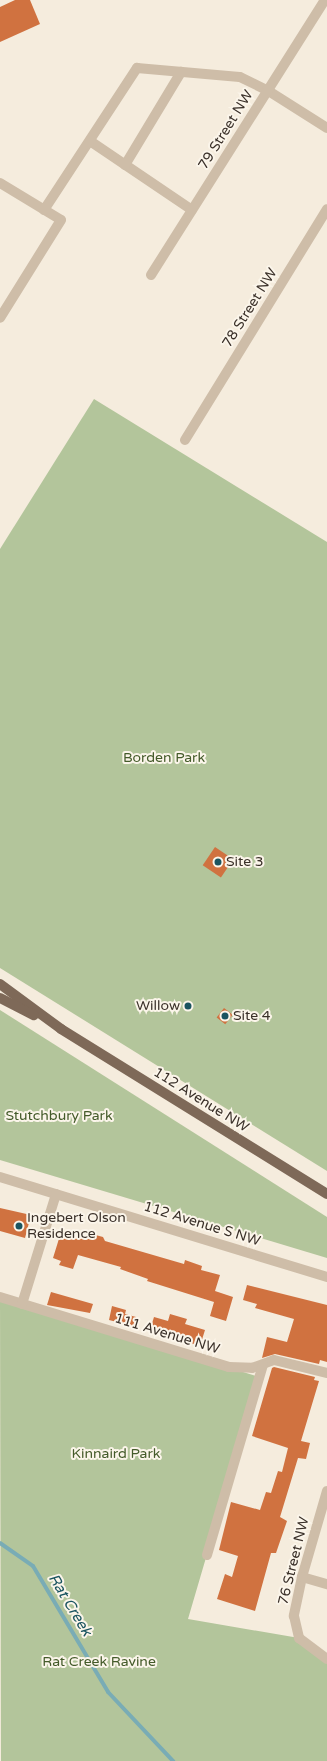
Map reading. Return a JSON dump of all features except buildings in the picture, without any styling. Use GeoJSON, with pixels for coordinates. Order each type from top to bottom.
{"type":"FeatureCollection","features":[{"type":"Feature","properties":{"kind":"main road","name":"112 Avenue NW"},"geometry":{"type":"LineString","coordinates":[[0,984],[61,1029],[327,1194]]}},
{"type":"Feature","properties":{"kind":"main road","name":"112 Avenue NW"},"geometry":{"type":"LineString","coordinates":[[0,998],[61,1029]]}},
{"type":"Feature","properties":{"kind":"street","name":"79 Street NW"},"geometry":{"type":"LineString","coordinates":[[151,274],[325,0]]}},
{"type":"Feature","properties":{"kind":"street"},"geometry":{"type":"LineString","coordinates":[[44,210],[137,68],[240,77],[267,90],[327,128]]}},
{"type":"Feature","properties":{"kind":"street"},"geometry":{"type":"LineString","coordinates":[[125,165],[181,72]]}},
{"type":"Feature","properties":{"kind":"street"},"geometry":{"type":"LineString","coordinates":[[90,141],[192,210]]}},
{"type":"Feature","properties":{"kind":"street"},"geometry":{"type":"LineString","coordinates":[[0,184],[61,220],[0,318]]}},
{"type":"Feature","properties":{"kind":"street","name":"78 Street NW"},"geometry":{"type":"LineString","coordinates":[[185,440],[327,209]]}},
{"type":"Feature","properties":{"kind":"street","name":"112 Avenue S NW"},"geometry":{"type":"LineString","coordinates":[[0,1177],[327,1277]]}},
{"type":"Feature","properties":{"kind":"street"},"geometry":{"type":"LineString","coordinates":[[22,1304],[56,1194]]}},
{"type":"Feature","properties":{"kind":"street","name":"111 Avenue NW"},"geometry":{"type":"LineString","coordinates":[[0,1297],[229,1367],[252,1368],[263,1366],[274,1360],[327,1373]]}},
{"type":"Feature","properties":{"kind":"street"},"geometry":{"type":"LineString","coordinates":[[207,1555],[263,1366]]}},
{"type":"Feature","properties":{"kind":"street","name":"76 Street NW"},"geometry":{"type":"LineString","coordinates":[[327,1491],[302,1577],[294,1616],[299,1638],[327,1659]]}},
{"type":"Feature","properties":{"kind":"street"},"geometry":{"type":"LineString","coordinates":[[302,1577],[327,1584]]}},
{"type":"Feature","properties":{"kind":"green space","name":"Borden Park"},"geometry":{"type":"Polygon","coordinates":[[[94,399],[327,542],[327,1171],[0,968],[0,549],[94,399]]]}},
{"type":"Feature","properties":{"kind":"green space","name":"Stutchbury Park"},"geometry":{"type":"Polygon","coordinates":[[[0,1010],[327,1217],[327,1258],[0,1160],[0,1010]]]}},
{"type":"Feature","properties":{"kind":"green space","name":"Kinnaird Park"},"geometry":{"type":"Polygon","coordinates":[[[0,1297],[259,1377],[188,1619],[299,1638],[327,1659],[327,1761],[1,1761],[0,1297]]]}},
{"type":"Feature","properties":{"kind":"waterway","name":"Rat Creek"},"geometry":{"type":"LineString","coordinates":[[0,1543],[33,1566],[108,1692],[173,1761]]}},
{"type":"Feature","properties":{"kind":"place","name":"Site 3"},"geometry":{"type":"Point","coordinates":[218,862]}},
{"type":"Feature","properties":{"kind":"place","name":"Willow"},"geometry":{"type":"Point","coordinates":[188,1006]}},
{"type":"Feature","properties":{"kind":"place","name":"Site 4"},"geometry":{"type":"Point","coordinates":[225,1016]}},
{"type":"Feature","properties":{"kind":"place","name":"Ingebert Olson Residence"},"geometry":{"type":"Point","coordinates":[19,1226]}},
{"type":"Feature","properties":{"kind":"park label","name":"Rat Creek Ravine"},"geometry":{"type":"Point","coordinates":[99,1662]}}]}
